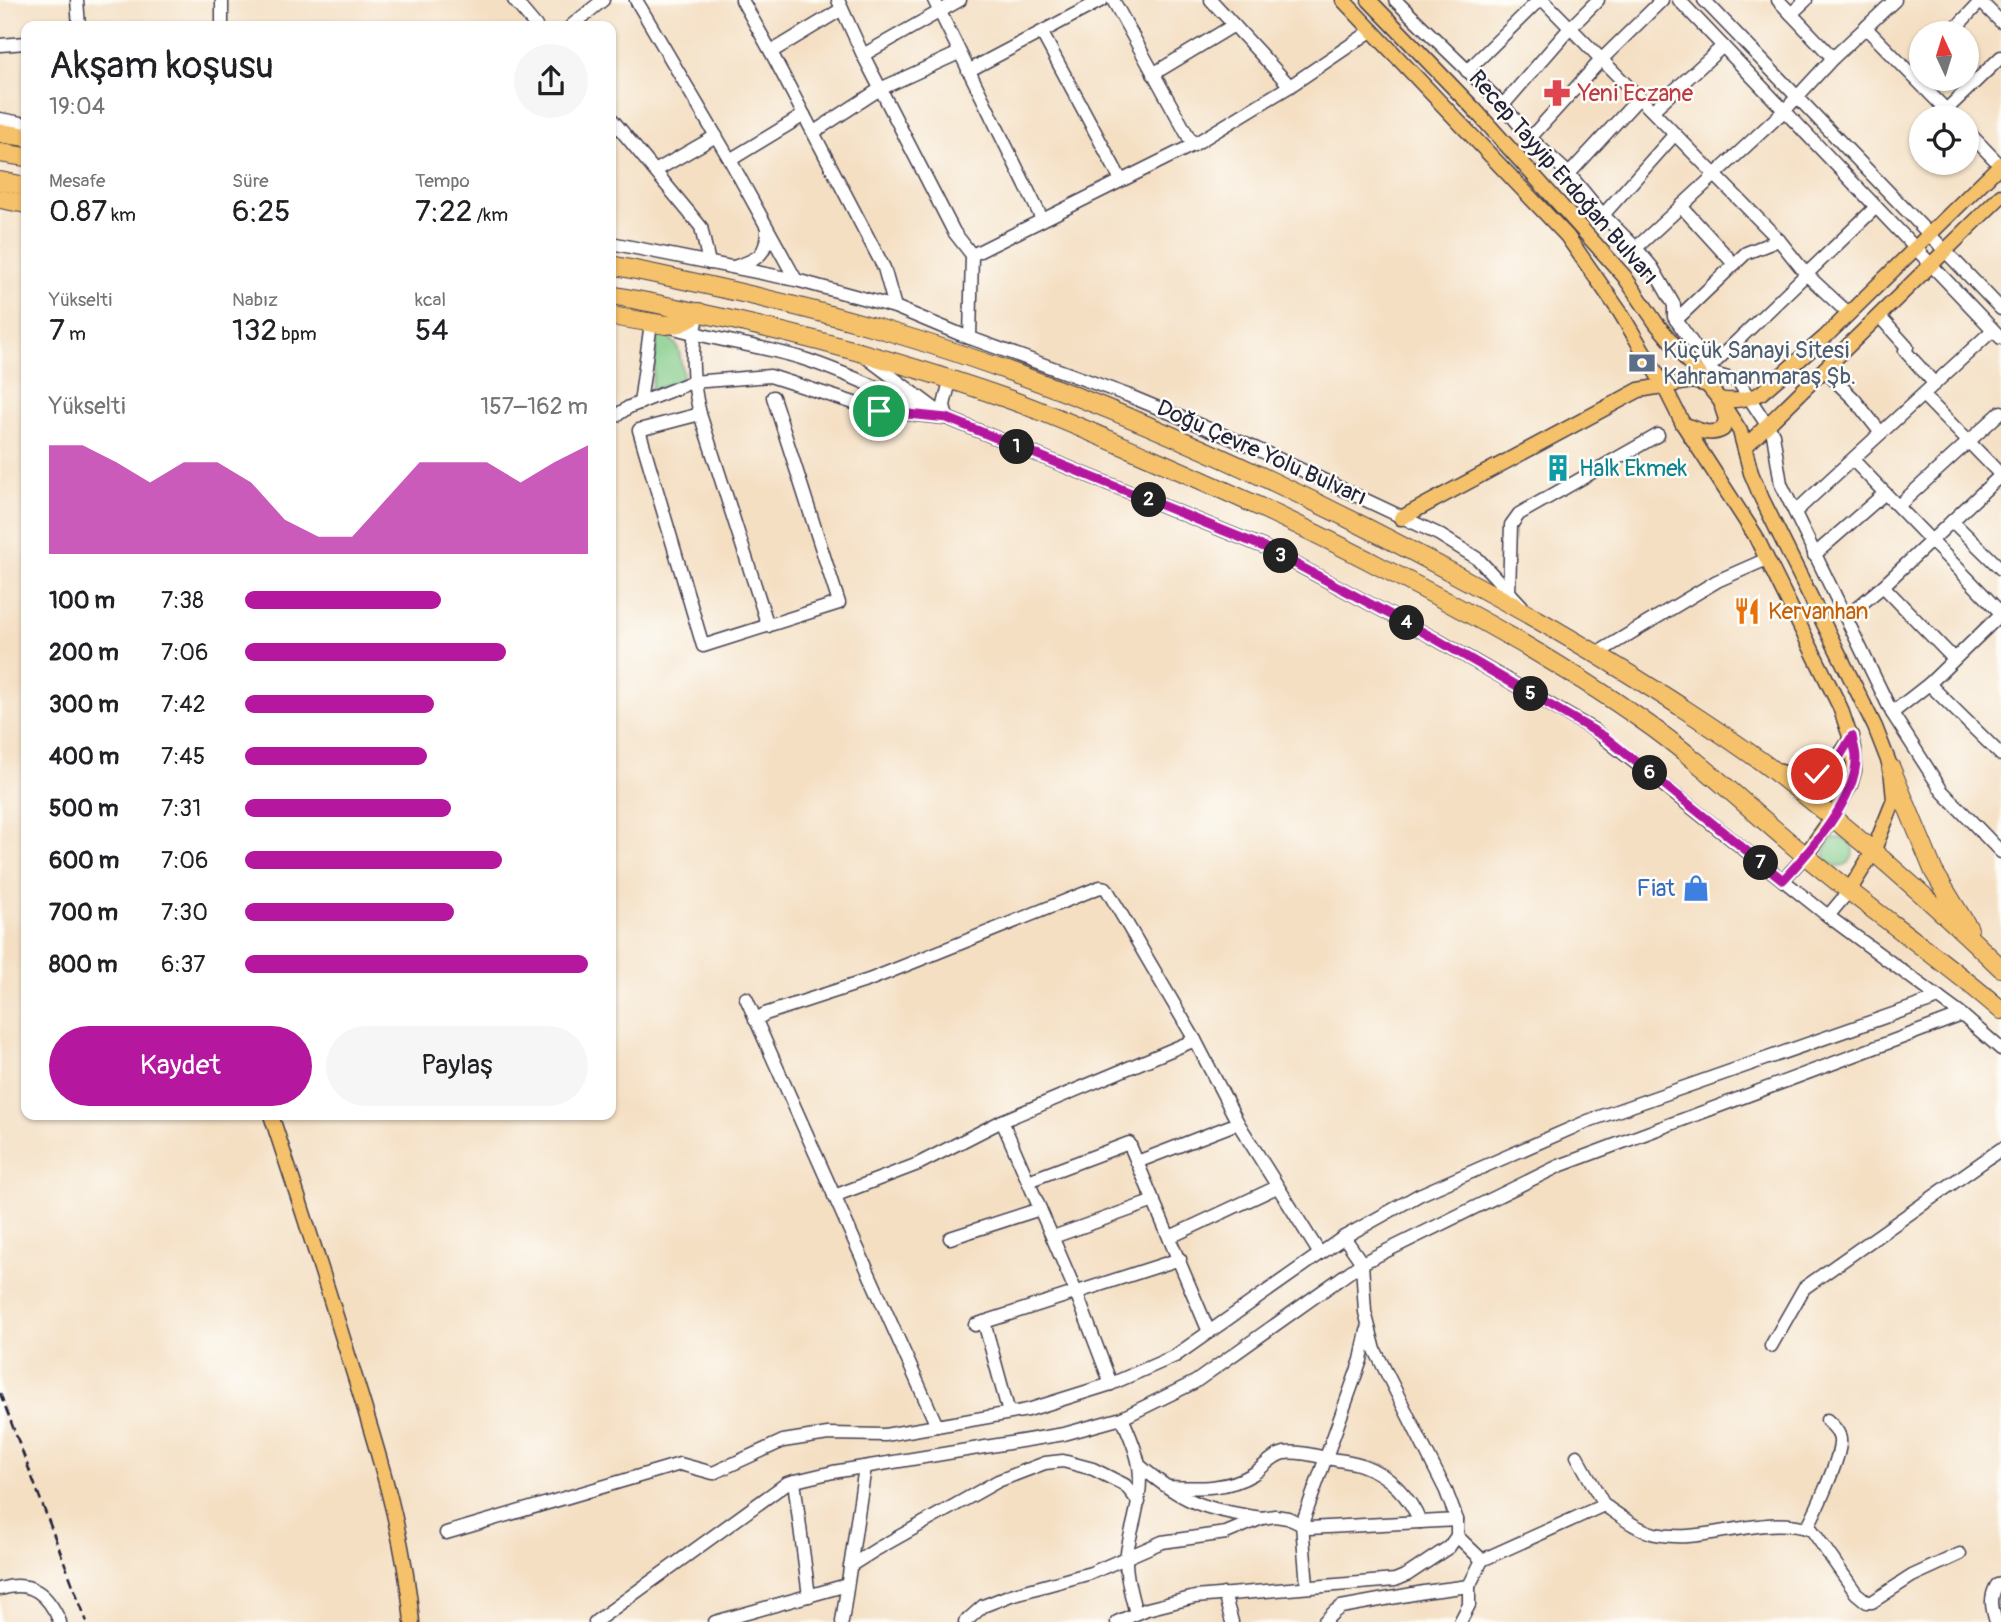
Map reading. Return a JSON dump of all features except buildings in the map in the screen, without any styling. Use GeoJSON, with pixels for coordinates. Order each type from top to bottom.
{"type":"FeatureCollection","features":[{"type":"Feature","properties":{"kind":"highway"},"geometry":{"type":"LineString","coordinates":[[0,133],[21,136]]}},
{"type":"Feature","properties":{"kind":"highway"},"geometry":{"type":"LineString","coordinates":[[0,153],[21,156]]}},
{"type":"Feature","properties":{"kind":"highway"},"geometry":{"type":"LineString","coordinates":[[0,181],[21,185]]}},
{"type":"Feature","properties":{"kind":"highway"},"geometry":{"type":"LineString","coordinates":[[0,199],[21,203]]}},
{"type":"Feature","properties":{"kind":"highway","name":"Doğu Çevre Yolu Bulvarı"},"geometry":{"type":"LineString","coordinates":[[616,266],[769,299],[930,344],[1038,383],[1225,459],[1290,489],[1529,614],[1702,721],[1771,769],[1832,818]]}},
{"type":"Feature","properties":{"kind":"highway"},"geometry":{"type":"LineString","coordinates":[[616,296],[699,312],[861,353],[1011,401],[1292,521],[1494,626],[1662,734],[1805,856],[1946,964],[2001,1010]]}},
{"type":"Feature","properties":{"kind":"highway"},"geometry":{"type":"LineString","coordinates":[[616,317],[659,324],[680,323],[699,312]]}},
{"type":"Feature","properties":{"kind":"highway"},"geometry":{"type":"LineString","coordinates":[[1891,768],[1934,872],[1982,950]]}},
{"type":"Feature","properties":{"kind":"highway"},"geometry":{"type":"LineString","coordinates":[[1832,818],[1906,878],[2001,968]]}},
{"type":"Feature","properties":{"kind":"main road","name":"Recep Tayyip Erdoğan Bulvarı"},"geometry":{"type":"LineString","coordinates":[[1343,0],[1567,236],[1620,312],[1683,424],[1767,559],[1840,706],[1852,736],[1856,758],[1850,785],[1832,818],[1805,856]]}},
{"type":"Feature","properties":{"kind":"main road","name":"Recep Tayyip Erdoğan Bulvarı"},"geometry":{"type":"LineString","coordinates":[[1369,0],[1475,110],[1624,276],[1656,323],[1719,399],[1740,431],[1751,473],[1762,499],[1875,727],[1891,768],[1894,800],[1873,852],[1849,891]]}},
{"type":"Feature","properties":{"kind":"main road"},"geometry":{"type":"LineString","coordinates":[[1719,399],[1732,402],[1749,399],[1761,393],[1824,338],[2000,165]]}},
{"type":"Feature","properties":{"kind":"main road"},"geometry":{"type":"LineString","coordinates":[[1745,447],[2001,196]]}},
{"type":"Feature","properties":{"kind":"main road"},"geometry":{"type":"LineString","coordinates":[[1401,518],[1629,395],[1650,387],[1692,381],[1708,385]]}},
{"type":"Feature","properties":{"kind":"main road"},"geometry":{"type":"LineString","coordinates":[[1683,424],[1711,434],[1723,429],[1726,419],[1719,399]]}},
{"type":"Feature","properties":{"kind":"main road"},"geometry":{"type":"LineString","coordinates":[[1771,769],[1795,776],[1817,774],[1837,761],[1852,736]]}},
{"type":"Feature","properties":{"kind":"main road"},"geometry":{"type":"LineString","coordinates":[[273,1120],[366,1413],[394,1511],[409,1583],[412,1622]]}},
{"type":"Feature","properties":{"kind":"street"},"geometry":{"type":"LineString","coordinates":[[77,0],[79,21]]}},
{"type":"Feature","properties":{"kind":"street"},"geometry":{"type":"LineString","coordinates":[[222,0],[222,21]]}},
{"type":"Feature","properties":{"kind":"street"},"geometry":{"type":"LineString","coordinates":[[514,0],[532,21]]}},
{"type":"Feature","properties":{"kind":"street"},"geometry":{"type":"LineString","coordinates":[[577,21],[603,0]]}},
{"type":"Feature","properties":{"kind":"street"},"geometry":{"type":"LineString","coordinates":[[636,0],[730,160],[796,281]]}},
{"type":"Feature","properties":{"kind":"street"},"geometry":{"type":"LineString","coordinates":[[742,0],[884,268],[895,307]]}},
{"type":"Feature","properties":{"kind":"street"},"geometry":{"type":"LineString","coordinates":[[934,0],[1042,219]]}},
{"type":"Feature","properties":{"kind":"street"},"geometry":{"type":"LineString","coordinates":[[863,55],[960,0]]}},
{"type":"Feature","properties":{"kind":"street"},"geometry":{"type":"LineString","coordinates":[[968,71],[1102,0]]}},
{"type":"Feature","properties":{"kind":"street"},"geometry":{"type":"LineString","coordinates":[[1114,0],[1193,145]]}},
{"type":"Feature","properties":{"kind":"street"},"geometry":{"type":"LineString","coordinates":[[1211,0],[1290,86]]}},
{"type":"Feature","properties":{"kind":"street"},"geometry":{"type":"LineString","coordinates":[[1467,71],[1541,0],[1638,99],[1653,110],[1715,177],[1779,240],[1807,275],[1848,313]]}},
{"type":"Feature","properties":{"kind":"street"},"geometry":{"type":"LineString","coordinates":[[1503,106],[1570,28],[1598,0]]}},
{"type":"Feature","properties":{"kind":"street"},"geometry":{"type":"LineString","coordinates":[[1530,138],[1601,60],[1662,0]]}},
{"type":"Feature","properties":{"kind":"street"},"geometry":{"type":"LineString","coordinates":[[1679,0],[1997,334],[1935,384],[1795,512]]}},
{"type":"Feature","properties":{"kind":"street"},"geometry":{"type":"LineString","coordinates":[[1704,0],[2001,309]]}},
{"type":"Feature","properties":{"kind":"street"},"geometry":{"type":"LineString","coordinates":[[1778,0],[1833,58]]}},
{"type":"Feature","properties":{"kind":"street"},"geometry":{"type":"LineString","coordinates":[[1791,14],[1806,0]]}},
{"type":"Feature","properties":{"kind":"street"},"geometry":{"type":"LineString","coordinates":[[1636,248],[1785,110],[1833,58],[1895,0]]}},
{"type":"Feature","properties":{"kind":"street"},"geometry":{"type":"LineString","coordinates":[[1962,21],[1980,1],[2001,22]]}},
{"type":"Feature","properties":{"kind":"street"},"geometry":{"type":"LineString","coordinates":[[1403,3],[1503,106],[1530,138],[1569,174],[1652,267],[1674,305],[1674,317],[1714,374],[1738,382],[1773,434],[1781,484],[1892,713],[1942,791],[1998,842]]}},
{"type":"Feature","properties":{"kind":"street"},"geometry":{"type":"LineString","coordinates":[[771,52],[840,4],[863,55],[954,232],[972,255],[970,338]]}},
{"type":"Feature","properties":{"kind":"street"},"geometry":{"type":"LineString","coordinates":[[1153,74],[1234,25]]}},
{"type":"Feature","properties":{"kind":"street"},"geometry":{"type":"LineString","coordinates":[[1866,27],[1909,72]]}},
{"type":"Feature","properties":{"kind":"street"},"geometry":{"type":"LineString","coordinates":[[972,255],[1193,145],[1290,86],[1371,31]]}},
{"type":"Feature","properties":{"kind":"street"},"geometry":{"type":"LineString","coordinates":[[1042,33],[1121,180]]}},
{"type":"Feature","properties":{"kind":"street"},"geometry":{"type":"LineString","coordinates":[[0,45],[21,43]]}},
{"type":"Feature","properties":{"kind":"street"},"geometry":{"type":"LineString","coordinates":[[1653,110],[1723,46]]}},
{"type":"Feature","properties":{"kind":"street"},"geometry":{"type":"LineString","coordinates":[[814,132],[880,89],[959,53]]}},
{"type":"Feature","properties":{"kind":"street"},"geometry":{"type":"LineString","coordinates":[[1958,105],[2001,57]]}},
{"type":"Feature","properties":{"kind":"street"},"geometry":{"type":"LineString","coordinates":[[1928,91],[1941,105]]}},
{"type":"Feature","properties":{"kind":"street"},"geometry":{"type":"LineString","coordinates":[[1569,174],[1638,99]]}},
{"type":"Feature","properties":{"kind":"street"},"geometry":{"type":"LineString","coordinates":[[730,160],[804,115]]}},
{"type":"Feature","properties":{"kind":"street"},"geometry":{"type":"LineString","coordinates":[[0,119],[21,123]]}},
{"type":"Feature","properties":{"kind":"street"},"geometry":{"type":"LineString","coordinates":[[616,124],[701,227],[709,263]]}},
{"type":"Feature","properties":{"kind":"street"},"geometry":{"type":"LineString","coordinates":[[1603,215],[1675,134]]}},
{"type":"Feature","properties":{"kind":"street"},"geometry":{"type":"LineString","coordinates":[[655,171],[716,136]]}},
{"type":"Feature","properties":{"kind":"street"},"geometry":{"type":"LineString","coordinates":[[1979,143],[2000,165]]}},
{"type":"Feature","properties":{"kind":"street"},"geometry":{"type":"LineString","coordinates":[[1681,206],[1734,264]]}},
{"type":"Feature","properties":{"kind":"street"},"geometry":{"type":"LineString","coordinates":[[1710,367],[1875,207]]}},
{"type":"Feature","properties":{"kind":"street"},"geometry":{"type":"LineString","coordinates":[[734,267],[752,261],[761,254],[767,244],[767,230]]}},
{"type":"Feature","properties":{"kind":"street"},"geometry":{"type":"LineString","coordinates":[[1676,320],[1746,253],[1779,240]]}},
{"type":"Feature","properties":{"kind":"street"},"geometry":{"type":"LineString","coordinates":[[616,244],[734,267],[895,307],[970,338],[1127,395],[1257,449],[1438,534],[1478,559],[1529,614]]}},
{"type":"Feature","properties":{"kind":"street"},"geometry":{"type":"LineString","coordinates":[[699,312],[694,334],[692,383],[768,626]]}},
{"type":"Feature","properties":{"kind":"street"},"geometry":{"type":"LineString","coordinates":[[1879,316],[1907,347],[1905,351],[1935,384]]}},
{"type":"Feature","properties":{"kind":"street"},"geometry":{"type":"LineString","coordinates":[[640,403],[659,324],[800,358],[860,380],[1264,547],[1434,638],[1605,737],[1828,916],[1962,1015],[2001,1049]]}},
{"type":"Feature","properties":{"kind":"street"},"geometry":{"type":"LineString","coordinates":[[861,353],[947,418]]}},
{"type":"Feature","properties":{"kind":"street"},"geometry":{"type":"LineString","coordinates":[[1824,370],[1854,399],[1881,433]]}},
{"type":"Feature","properties":{"kind":"street"},"geometry":{"type":"LineString","coordinates":[[616,416],[640,403],[692,383],[770,376],[879,411],[947,418]]}},
{"type":"Feature","properties":{"kind":"street"},"geometry":{"type":"LineString","coordinates":[[947,418],[944,405],[950,381]]}},
{"type":"Feature","properties":{"kind":"street"},"geometry":{"type":"LineString","coordinates":[[1846,617],[1883,586],[2001,475],[1923,395]]}},
{"type":"Feature","properties":{"kind":"street"},"geometry":{"type":"LineString","coordinates":[[700,414],[639,430],[703,646],[839,603],[773,397]]}},
{"type":"Feature","properties":{"kind":"street"},"geometry":{"type":"LineString","coordinates":[[1898,506],[2001,412]]}},
{"type":"Feature","properties":{"kind":"street"},"geometry":{"type":"LineString","coordinates":[[1509,593],[1511,525],[1519,514],[1658,435]]}},
{"type":"Feature","properties":{"kind":"street"},"geometry":{"type":"LineString","coordinates":[[1853,460],[2001,614],[1929,684],[1892,713]]}},
{"type":"Feature","properties":{"kind":"street"},"geometry":{"type":"LineString","coordinates":[[1814,555],[1885,493]]}},
{"type":"Feature","properties":{"kind":"street"},"geometry":{"type":"LineString","coordinates":[[1952,521],[2001,569]]}},
{"type":"Feature","properties":{"kind":"street"},"geometry":{"type":"LineString","coordinates":[[1595,654],[1717,582],[1767,559]]}},
{"type":"Feature","properties":{"kind":"street"},"geometry":{"type":"LineString","coordinates":[[1883,586],[1954,659]]}},
{"type":"Feature","properties":{"kind":"street"},"geometry":{"type":"LineString","coordinates":[[1929,684],[2000,751]]}},
{"type":"Feature","properties":{"kind":"street","name":"Recep Tayyip Erdoğan Bulvarı"},"geometry":{"type":"LineString","coordinates":[[1783,880],[1805,856]]}},
{"type":"Feature","properties":{"kind":"street"},"geometry":{"type":"LineString","coordinates":[[755,1020],[765,1014],[869,980],[1100,887],[1106,887],[1195,1040],[1238,1123],[1320,1254]]}},
{"type":"Feature","properties":{"kind":"street","name":"Recep Tayyip Erdoğan Bulvarı"},"geometry":{"type":"LineString","coordinates":[[1828,916],[1849,891]]}},
{"type":"Feature","properties":{"kind":"street"},"geometry":{"type":"LineString","coordinates":[[746,998],[937,1426]]}},
{"type":"Feature","properties":{"kind":"street"},"geometry":{"type":"LineString","coordinates":[[446,1532],[680,1464],[713,1473],[783,1441],[828,1434],[885,1436],[1028,1410],[1111,1384],[1175,1356],[1344,1237],[1419,1195],[1588,1121],[1939,998]]}},
{"type":"Feature","properties":{"kind":"street"},"geometry":{"type":"LineString","coordinates":[[596,1622],[787,1483],[865,1467],[1064,1434],[1122,1418],[1195,1382],[1362,1263],[1559,1166],[1962,1015]]}},
{"type":"Feature","properties":{"kind":"street"},"geometry":{"type":"LineString","coordinates":[[834,1196],[918,1164],[1002,1121],[1195,1040]]}},
{"type":"Feature","properties":{"kind":"street"},"geometry":{"type":"LineString","coordinates":[[1002,1121],[1076,1292],[1111,1384]]}},
{"type":"Feature","properties":{"kind":"street"},"geometry":{"type":"LineString","coordinates":[[1137,1162],[1238,1123]]}},
{"type":"Feature","properties":{"kind":"street"},"geometry":{"type":"LineString","coordinates":[[1028,1181],[1129,1143],[1209,1332]]}},
{"type":"Feature","properties":{"kind":"street"},"geometry":{"type":"LineString","coordinates":[[1771,1346],[1804,1288],[2001,1149]]}},
{"type":"Feature","properties":{"kind":"street"},"geometry":{"type":"LineString","coordinates":[[1170,1237],[1277,1187]]}},
{"type":"Feature","properties":{"kind":"street"},"geometry":{"type":"LineString","coordinates":[[1053,1237],[1154,1201]]}},
{"type":"Feature","properties":{"kind":"street"},"geometry":{"type":"LineString","coordinates":[[950,1238],[1040,1209]]}},
{"type":"Feature","properties":{"kind":"street"},"geometry":{"type":"LineString","coordinates":[[1117,1622],[1195,1597],[1395,1580],[1449,1547],[1457,1536],[1457,1520],[1446,1491],[1374,1350],[1368,1328],[1362,1263],[1344,1237]]}},
{"type":"Feature","properties":{"kind":"street"},"geometry":{"type":"LineString","coordinates":[[1009,1413],[979,1323],[1180,1259]]}},
{"type":"Feature","properties":{"kind":"street"},"geometry":{"type":"LineString","coordinates":[[1307,1586],[1302,1524],[1361,1360],[1368,1328]]}},
{"type":"Feature","properties":{"kind":"street"},"geometry":{"type":"LineString","coordinates":[[1122,1418],[1137,1452],[1139,1465],[1139,1502],[1126,1558],[1136,1614]]}},
{"type":"Feature","properties":{"kind":"street"},"geometry":{"type":"LineString","coordinates":[[1807,1528],[1841,1442],[1838,1431],[1827,1420]]}},
{"type":"Feature","properties":{"kind":"street"},"geometry":{"type":"LineString","coordinates":[[1168,1488],[1203,1489],[1233,1483],[1253,1474],[1284,1453],[1315,1455],[1365,1466],[1396,1485],[1416,1510],[1420,1522]]}},
{"type":"Feature","properties":{"kind":"street"},"geometry":{"type":"LineString","coordinates":[[1577,1456],[1604,1505],[1630,1523],[1654,1534],[1681,1536],[1770,1526],[1812,1530],[1856,1593],[1867,1602],[1872,1602],[1912,1576],[1960,1553]]}},
{"type":"Feature","properties":{"kind":"street"},"geometry":{"type":"LineString","coordinates":[[850,1566],[998,1481],[1045,1463],[1063,1461],[1093,1469],[1125,1485],[1139,1502]]}},
{"type":"Feature","properties":{"kind":"street"},"geometry":{"type":"LineString","coordinates":[[1139,1465],[1185,1499],[1214,1511],[1262,1518]]}},
{"type":"Feature","properties":{"kind":"street"},"geometry":{"type":"LineString","coordinates":[[842,1622],[865,1467]]}},
{"type":"Feature","properties":{"kind":"street"},"geometry":{"type":"LineString","coordinates":[[794,1481],[809,1596]]}},
{"type":"Feature","properties":{"kind":"street"},"geometry":{"type":"LineString","coordinates":[[1460,1622],[1469,1605],[1469,1586],[1482,1560],[1604,1505]]}},
{"type":"Feature","properties":{"kind":"street"},"geometry":{"type":"LineString","coordinates":[[965,1622],[983,1606],[1011,1595],[1091,1573],[1162,1542],[1226,1533],[1262,1518],[1288,1518],[1309,1528],[1457,1520]]}},
{"type":"Feature","properties":{"kind":"street"},"geometry":{"type":"LineString","coordinates":[[1457,1536],[1482,1560]]}},
{"type":"Feature","properties":{"kind":"street"},"geometry":{"type":"LineString","coordinates":[[0,1589],[16,1584],[29,1586],[43,1595],[60,1622]]}},
{"type":"Feature","properties":{"kind":"street"},"geometry":{"type":"LineString","coordinates":[[1996,1622],[1991,1602],[1992,1593],[1997,1585],[2001,1584]]}},
{"type":"Feature","properties":{"kind":"street"},"geometry":{"type":"LineString","coordinates":[[715,1622],[847,1585]]}},
{"type":"Feature","properties":{"kind":"street"},"geometry":{"type":"LineString","coordinates":[[1324,1622],[1341,1607],[1424,1591],[1469,1586]]}},
{"type":"Feature","properties":{"kind":"street"},"geometry":{"type":"LineString","coordinates":[[1224,1594],[1232,1622]]}},
{"type":"Feature","properties":{"kind":"green space"},"geometry":{"type":"Polygon","coordinates":[[[658,332],[671,340],[678,349],[683,376],[680,381],[651,391],[658,332]]]}},
{"type":"Feature","properties":{"kind":"green space"},"geometry":{"type":"Polygon","coordinates":[[[1839,838],[1849,842],[1853,852],[1849,862],[1839,866],[1829,862],[1825,852],[1829,842],[1839,838]]]}},
{"type":"Feature","properties":{"kind":"railway"},"geometry":{"type":"LineString","coordinates":[[0,1393],[87,1622]]}},
{"type":"Feature","properties":{"kind":"place","name":"Yeni Eczane"},"geometry":{"type":"Point","coordinates":[1557,93]}},
{"type":"Feature","properties":{"kind":"place","name":"Küçük Sanayi Sitesi Kahramanmaraş Şb."},"geometry":{"type":"Point","coordinates":[1642,363]}},
{"type":"Feature","properties":{"kind":"place","name":"Halk Ekmek"},"geometry":{"type":"Point","coordinates":[1558,468]}},
{"type":"Feature","properties":{"kind":"place","name":"Kervanhan"},"geometry":{"type":"Point","coordinates":[1747,611]}},
{"type":"Feature","properties":{"kind":"place","name":"Fiat"},"geometry":{"type":"Point","coordinates":[1696,888]}},
{"type":"Feature","properties":{"kind":"route"},"geometry":{"type":"LineString","coordinates":[[879,411],[947,418],[1264,547],[1434,638],[1605,737],[1783,880],[1805,856],[1845,796],[1856,758],[1852,736],[1837,761],[1817,774]]}}]}
